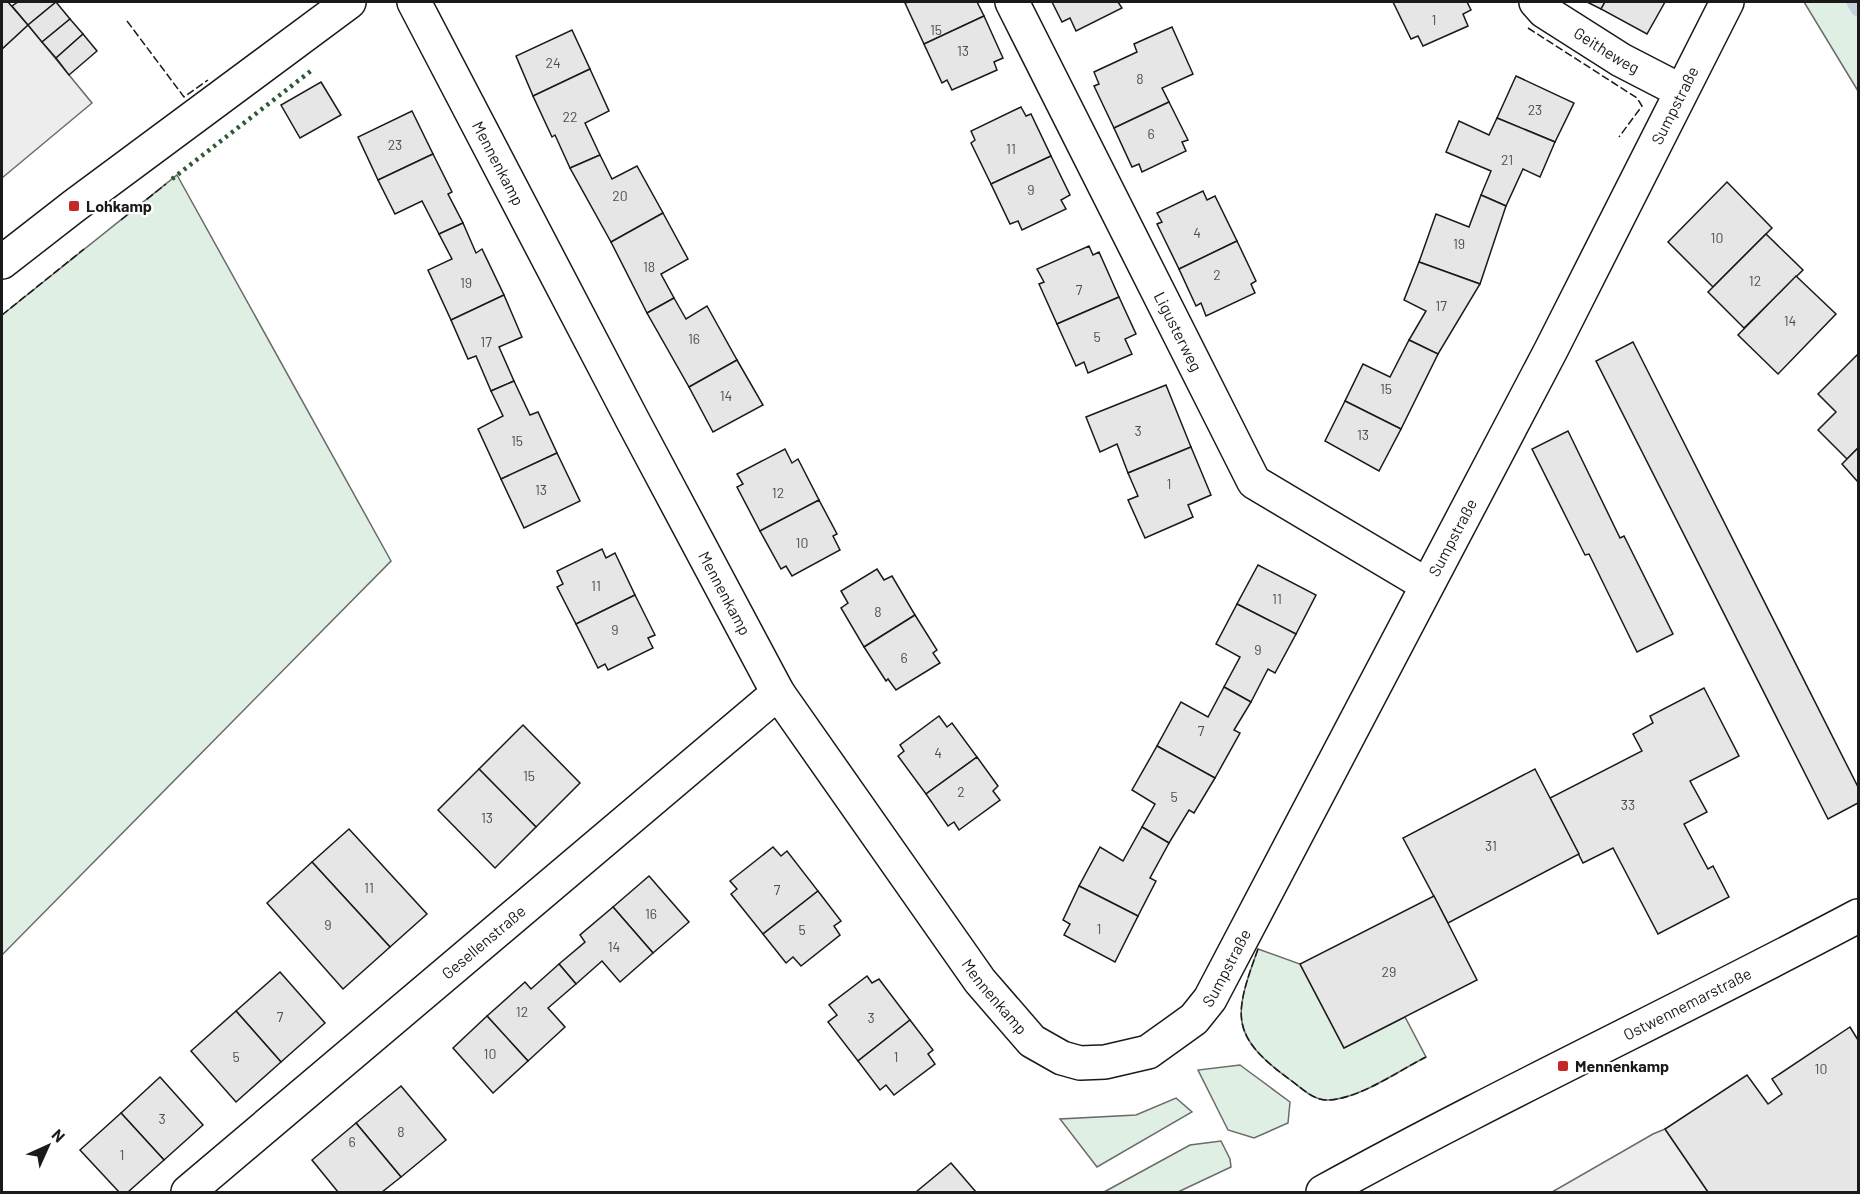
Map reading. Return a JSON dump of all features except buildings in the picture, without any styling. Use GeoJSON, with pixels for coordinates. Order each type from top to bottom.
{"type":"FeatureCollection","features":[{"type":"Feature","properties":{"kind":"street"},"geometry":{"type":"LineString","coordinates":[[2,262],[349,2]]}},
{"type":"Feature","properties":{"kind":"street","name":"Mennenkamp"},"geometry":{"type":"LineString","coordinates":[[414,2],[778,693],[980,981],[1032,1041],[1062,1058],[1080,1063],[1105,1062],[1148,1052]]}},
{"type":"Feature","properties":{"kind":"street","name":"Ligusterweg"},"geometry":{"type":"LineString","coordinates":[[1012,2],[1254,482],[1427,585]]}},
{"type":"Feature","properties":{"kind":"street","name":"Geitheweg"},"geometry":{"type":"LineString","coordinates":[[1536,2],[1544,11],[1622,60],[1681,91]]}},
{"type":"Feature","properties":{"kind":"street","name":"Sumpstraße"},"geometry":{"type":"LineString","coordinates":[[1148,1052],[1194,1019],[1210,999],[1551,350],[1727,2]]}},
{"type":"Feature","properties":{"kind":"street","name":"Gesellenstraße"},"geometry":{"type":"LineString","coordinates":[[188,1192],[778,693]]}},
{"type":"Feature","properties":{"kind":"street","name":"Ostwennemarstraße"},"geometry":{"type":"LineString","coordinates":[[1337,1189],[1563,1065],[1699,1000],[1858,916]]}},
{"type":"Feature","properties":{"kind":"green space"},"geometry":{"type":"Polygon","coordinates":[[[1804,2],[1858,2],[1858,91],[1804,2]]]}},
{"type":"Feature","properties":{"kind":"green space"},"geometry":{"type":"Polygon","coordinates":[[[177,175],[391,561],[2,955],[2,315],[177,175]]]}},
{"type":"Feature","properties":{"kind":"green space"},"geometry":{"type":"Polygon","coordinates":[[[1258,949],[1300,964],[1344,1048],[1405,1017],[1426,1057],[1379,1083],[1341,1098],[1323,1100],[1308,1093],[1269,1063],[1246,1036],[1241,1008],[1244,991],[1258,949]]]}},
{"type":"Feature","properties":{"kind":"green space"},"geometry":{"type":"Polygon","coordinates":[[[1240,1065],[1290,1102],[1288,1123],[1254,1138],[1228,1130],[1198,1070],[1240,1065]]]}},
{"type":"Feature","properties":{"kind":"green space"},"geometry":{"type":"Polygon","coordinates":[[[1176,1098],[1192,1112],[1097,1167],[1060,1119],[1136,1115],[1176,1098]]]}},
{"type":"Feature","properties":{"kind":"green space"},"geometry":{"type":"Polygon","coordinates":[[[1221,1141],[1230,1159],[1231,1167],[1178,1192],[1104,1192],[1190,1145],[1221,1141]]]}},
{"type":"Feature","properties":{"kind":"shaded area"},"geometry":{"type":"Polygon","coordinates":[[[28,25],[92,103],[2,178],[2,49],[28,25]]]}},
{"type":"Feature","properties":{"kind":"shaded area"},"geometry":{"type":"Polygon","coordinates":[[[1665,1129],[1708,1192],[1552,1192],[1653,1134],[1665,1129]]]}},
{"type":"Feature","properties":{"kind":"waterway"},"geometry":{"type":"LineString","coordinates":[[1854,2],[1858,9]]}},
{"type":"Feature","properties":{"kind":"hedge"},"geometry":{"type":"LineString","coordinates":[[172,179],[312,70]]}},
{"type":"Feature","properties":{"kind":"fence"},"geometry":{"type":"LineString","coordinates":[[127,21],[184,97],[208,80]]}},
{"type":"Feature","properties":{"kind":"fence"},"geometry":{"type":"LineString","coordinates":[[1528,28],[1637,98],[1642,106],[1619,137]]}},
{"type":"Feature","properties":{"kind":"fence"},"geometry":{"type":"LineString","coordinates":[[121,220],[166,184]]}},
{"type":"Feature","properties":{"kind":"fence"},"geometry":{"type":"LineString","coordinates":[[2,315],[84,249]]}},
{"type":"Feature","properties":{"kind":"fence"},"geometry":{"type":"LineString","coordinates":[[1258,949],[1244,991],[1241,1008],[1246,1036],[1269,1063],[1308,1093],[1323,1100],[1341,1098],[1379,1083],[1426,1057]]}},
{"type":"Feature","properties":{"kind":"place","name":"Lohkamp"},"geometry":{"type":"Point","coordinates":[74,206]}},
{"type":"Feature","properties":{"kind":"place","name":"Mennenkamp"},"geometry":{"type":"Point","coordinates":[1563,1066]}}]}
